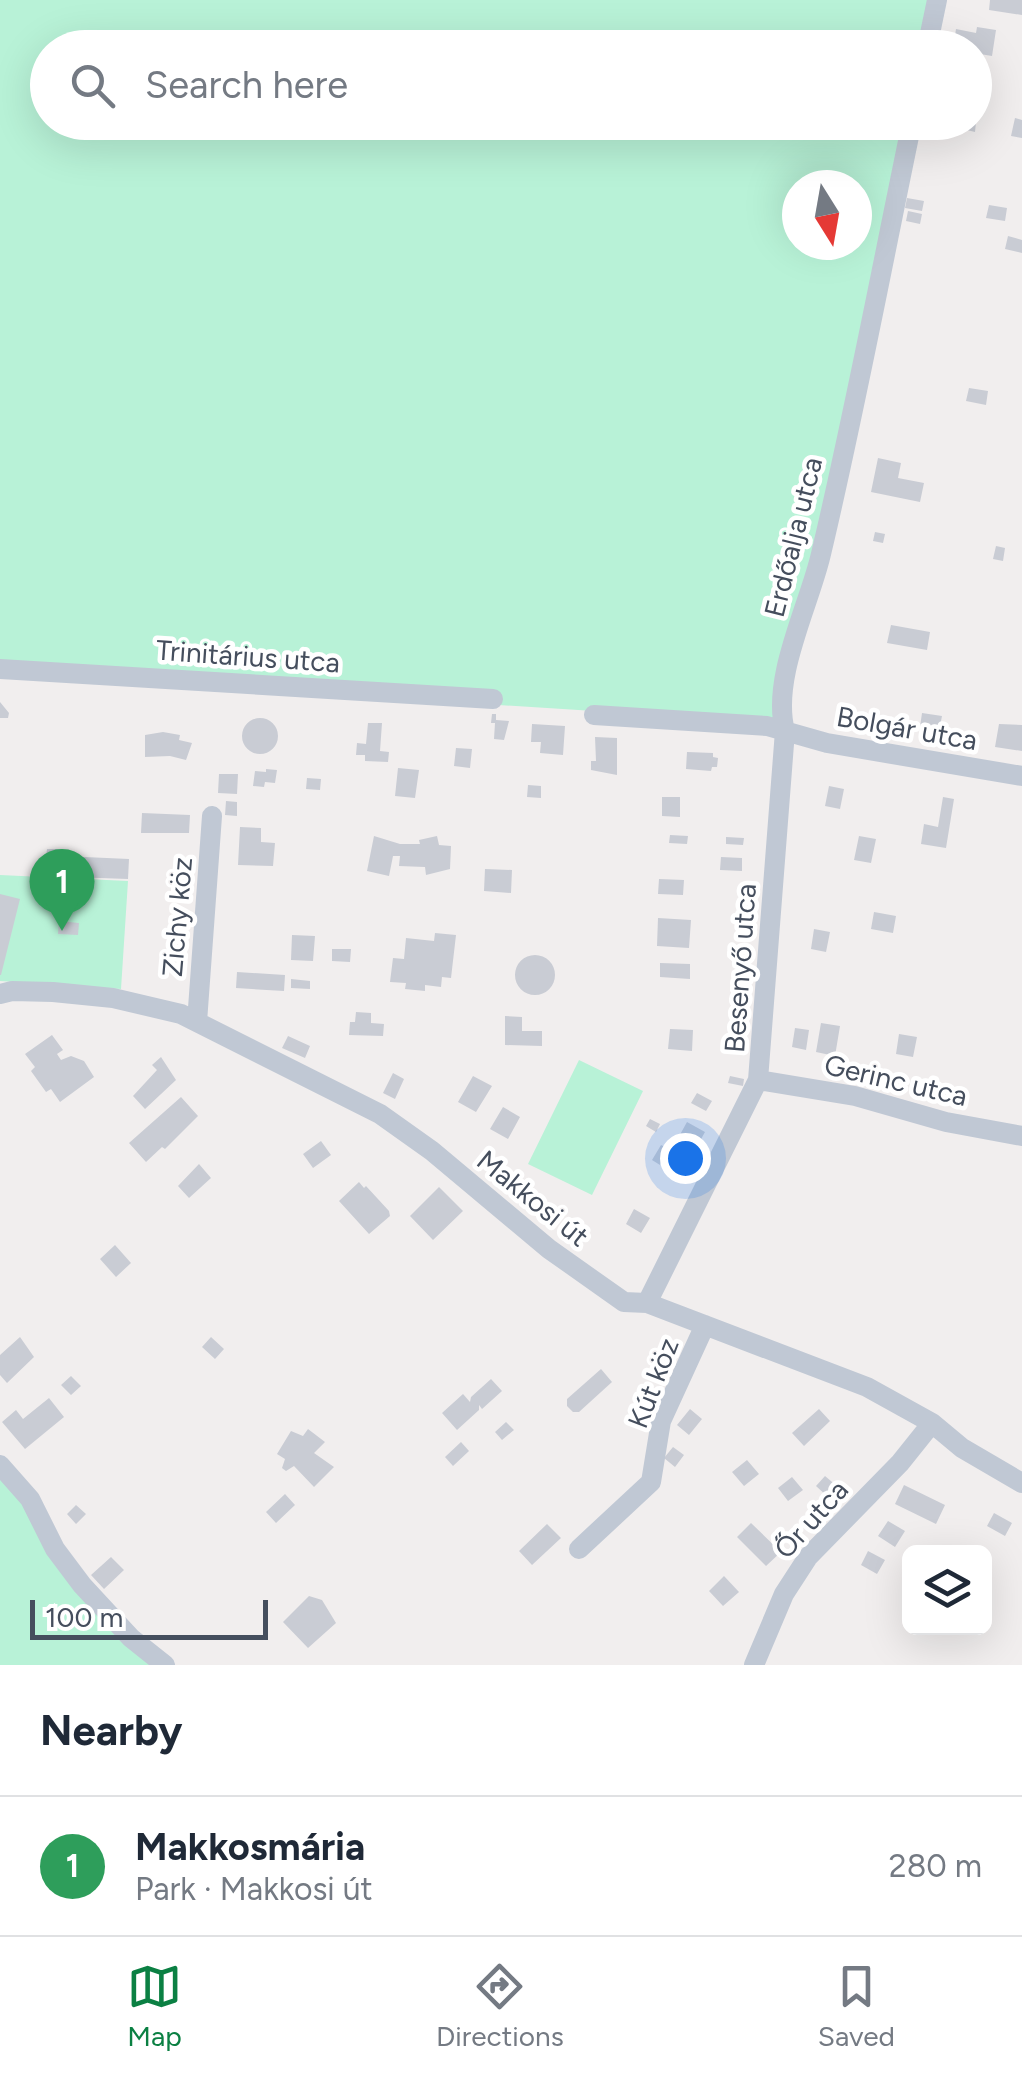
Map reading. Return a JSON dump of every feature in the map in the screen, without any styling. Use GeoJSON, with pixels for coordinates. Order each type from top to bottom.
{"type":"FeatureCollection","features":[{"type":"Feature","properties":{"kind":"street"},"geometry":{"type":"LineString","coordinates":[[931,30],[937,0]]}},
{"type":"Feature","properties":{"kind":"street","name":"Erdőalja utca"},"geometry":{"type":"LineString","coordinates":[[784,731],[784,681],[821,554],[908,140]]}},
{"type":"Feature","properties":{"kind":"street","name":"Trinitárius utca"},"geometry":{"type":"LineString","coordinates":[[0,669],[493,699]]}},
{"type":"Feature","properties":{"kind":"street"},"geometry":{"type":"LineString","coordinates":[[594,715],[756,724],[784,731]]}},
{"type":"Feature","properties":{"kind":"street","name":"Bolgár utca"},"geometry":{"type":"LineString","coordinates":[[784,731],[827,743],[1022,776]]}},
{"type":"Feature","properties":{"kind":"street","name":"Besenyő utca"},"geometry":{"type":"LineString","coordinates":[[647,1303],[758,1080],[784,731]]}},
{"type":"Feature","properties":{"kind":"street","name":"Zichy köz"},"geometry":{"type":"LineString","coordinates":[[196,1022],[212,816]]}},
{"type":"Feature","properties":{"kind":"street","name":"Makkosi út"},"geometry":{"type":"LineString","coordinates":[[0,994],[52,992],[113,998],[180,1014],[380,1114],[432,1151],[564,1260],[624,1302],[647,1303],[867,1387],[932,1423],[962,1448],[1022,1483]]}},
{"type":"Feature","properties":{"kind":"street","name":"Gerinc utca"},"geometry":{"type":"LineString","coordinates":[[758,1080],[855,1096],[946,1122],[1022,1136]]}},
{"type":"Feature","properties":{"kind":"street","name":"Kút köz"},"geometry":{"type":"LineString","coordinates":[[579,1550],[652,1482],[660,1421],[706,1325]]}},
{"type":"Feature","properties":{"kind":"street","name":"Őr utca"},"geometry":{"type":"LineString","coordinates":[[754,1665],[784,1594],[808,1557],[900,1464],[932,1423]]}},
{"type":"Feature","properties":{"kind":"street"},"geometry":{"type":"LineString","coordinates":[[0,1465],[30,1500],[55,1549],[82,1586],[131,1638],[165,1665]]}},
{"type":"Feature","properties":{"kind":"green space"},"geometry":{"type":"Polygon","coordinates":[[[0,0],[937,0],[931,30],[30,30],[30,140],[908,140],[782,719],[594,711],[0,673],[0,0]]]}},
{"type":"Feature","properties":{"kind":"green space"},"geometry":{"type":"Polygon","coordinates":[[[0,875],[128,881],[121,989],[0,981],[0,875]]]}},
{"type":"Feature","properties":{"kind":"green space"},"geometry":{"type":"Polygon","coordinates":[[[579,1060],[643,1091],[592,1195],[528,1164],[579,1060]]]}},
{"type":"Feature","properties":{"kind":"green space"},"geometry":{"type":"Polygon","coordinates":[[[0,1472],[161,1665],[0,1665],[0,1472]]]}},
{"type":"Feature","properties":{"kind":"building"},"geometry":{"type":"Polygon","coordinates":[[[990,0],[1022,0],[1022,15],[989,10],[990,0]]]}},
{"type":"Feature","properties":{"kind":"building"},"geometry":{"type":"Polygon","coordinates":[[[977,27],[996,30],[992,56],[992,30],[976,30],[977,27]]]}},
{"type":"Feature","properties":{"kind":"building"},"geometry":{"type":"Polygon","coordinates":[[[1015,118],[1022,120],[1022,138],[1011,136],[1015,118]]]}},
{"type":"Feature","properties":{"kind":"building"},"geometry":{"type":"Polygon","coordinates":[[[907,198],[924,201],[922,211],[905,208],[907,198]]]}},
{"type":"Feature","properties":{"kind":"building"},"geometry":{"type":"Polygon","coordinates":[[[989,205],[1007,208],[1005,221],[986,218],[989,205]]]}},
{"type":"Feature","properties":{"kind":"building"},"geometry":{"type":"Polygon","coordinates":[[[908,211],[922,214],[920,224],[906,221],[908,211]]]}},
{"type":"Feature","properties":{"kind":"building"},"geometry":{"type":"Polygon","coordinates":[[[1008,236],[1022,240],[1022,253],[1005,249],[1008,236]]]}},
{"type":"Feature","properties":{"kind":"building"},"geometry":{"type":"Polygon","coordinates":[[[969,388],[988,391],[986,405],[966,401],[969,388]]]}},
{"type":"Feature","properties":{"kind":"building"},"geometry":{"type":"Polygon","coordinates":[[[878,458],[901,463],[898,478],[924,483],[920,502],[871,492],[878,458]]]}},
{"type":"Feature","properties":{"kind":"building"},"geometry":{"type":"Polygon","coordinates":[[[875,532],[885,534],[883,543],[873,541],[875,532]]]}},
{"type":"Feature","properties":{"kind":"building"},"geometry":{"type":"Polygon","coordinates":[[[996,546],[1005,548],[1003,561],[993,559],[996,546]]]}},
{"type":"Feature","properties":{"kind":"building"},"geometry":{"type":"Polygon","coordinates":[[[891,625],[930,632],[927,650],[887,643],[891,625]]]}},
{"type":"Feature","properties":{"kind":"building"},"geometry":{"type":"Polygon","coordinates":[[[0,702],[9,713],[8,718],[0,718],[0,702]]]}},
{"type":"Feature","properties":{"kind":"building"},"geometry":{"type":"Polygon","coordinates":[[[922,713],[942,716],[939,731],[920,727],[922,713]]]}},
{"type":"Feature","properties":{"kind":"building"},"geometry":{"type":"Polygon","coordinates":[[[492,714],[496,714],[496,720],[509,721],[504,740],[494,739],[492,714]]]}},
{"type":"Feature","properties":{"kind":"building"},"geometry":{"type":"Polygon","coordinates":[[[260,718],[273,723],[278,736],[273,749],[260,754],[247,749],[242,736],[247,723],[260,718]]]}},
{"type":"Feature","properties":{"kind":"building"},"geometry":{"type":"Polygon","coordinates":[[[368,723],[382,723],[380,751],[389,752],[388,762],[365,761],[365,755],[356,755],[357,743],[366,744],[368,723]]]}},
{"type":"Feature","properties":{"kind":"building"},"geometry":{"type":"Polygon","coordinates":[[[532,724],[565,726],[563,755],[540,753],[541,742],[531,742],[532,724]]]}},
{"type":"Feature","properties":{"kind":"building"},"geometry":{"type":"Polygon","coordinates":[[[999,724],[1022,725],[1022,751],[995,747],[999,724]]]}},
{"type":"Feature","properties":{"kind":"building"},"geometry":{"type":"Polygon","coordinates":[[[145,735],[180,735],[179,740],[192,743],[186,760],[145,757],[145,735]]]}},
{"type":"Feature","properties":{"kind":"building"},"geometry":{"type":"Polygon","coordinates":[[[595,737],[617,738],[617,775],[591,770],[591,761],[596,761],[595,737]]]}},
{"type":"Feature","properties":{"kind":"building"},"geometry":{"type":"Polygon","coordinates":[[[456,748],[472,749],[470,768],[454,766],[456,748]]]}},
{"type":"Feature","properties":{"kind":"building"},"geometry":{"type":"Polygon","coordinates":[[[687,752],[713,753],[718,758],[717,767],[711,771],[686,769],[687,752]]]}},
{"type":"Feature","properties":{"kind":"building"},"geometry":{"type":"Polygon","coordinates":[[[398,768],[419,770],[415,798],[395,796],[398,768]]]}},
{"type":"Feature","properties":{"kind":"building"},"geometry":{"type":"Polygon","coordinates":[[[277,770],[275,783],[253,786],[255,771],[277,770]]]}},
{"type":"Feature","properties":{"kind":"building"},"geometry":{"type":"Polygon","coordinates":[[[219,774],[238,774],[237,794],[218,793],[219,774]]]}},
{"type":"Feature","properties":{"kind":"building"},"geometry":{"type":"Polygon","coordinates":[[[307,778],[321,779],[320,790],[306,789],[307,778]]]}},
{"type":"Feature","properties":{"kind":"building"},"geometry":{"type":"Polygon","coordinates":[[[528,785],[541,786],[541,798],[527,797],[528,785]]]}},
{"type":"Feature","properties":{"kind":"building"},"geometry":{"type":"Polygon","coordinates":[[[829,786],[844,789],[840,809],[825,806],[829,786]]]}},
{"type":"Feature","properties":{"kind":"building"},"geometry":{"type":"Polygon","coordinates":[[[662,797],[680,797],[680,817],[662,816],[662,797]]]}},
{"type":"Feature","properties":{"kind":"building"},"geometry":{"type":"Polygon","coordinates":[[[943,797],[954,799],[946,848],[921,844],[924,824],[938,827],[943,797]]]}},
{"type":"Feature","properties":{"kind":"building"},"geometry":{"type":"Polygon","coordinates":[[[226,801],[237,802],[237,816],[225,815],[226,801]]]}},
{"type":"Feature","properties":{"kind":"building"},"geometry":{"type":"Polygon","coordinates":[[[142,813],[190,815],[189,833],[141,833],[142,813]]]}},
{"type":"Feature","properties":{"kind":"building"},"geometry":{"type":"Polygon","coordinates":[[[240,827],[261,828],[261,842],[275,843],[273,866],[238,865],[240,827]]]}},
{"type":"Feature","properties":{"kind":"building"},"geometry":{"type":"Polygon","coordinates":[[[670,835],[688,836],[687,844],[669,843],[670,835]]]}},
{"type":"Feature","properties":{"kind":"building"},"geometry":{"type":"Polygon","coordinates":[[[374,836],[400,844],[420,844],[419,840],[437,836],[439,845],[451,846],[450,869],[426,875],[425,867],[399,866],[400,856],[393,856],[389,876],[367,871],[374,836]]]}},
{"type":"Feature","properties":{"kind":"building"},"geometry":{"type":"Polygon","coordinates":[[[859,836],[876,839],[871,863],[854,860],[859,836]]]}},
{"type":"Feature","properties":{"kind":"building"},"geometry":{"type":"Polygon","coordinates":[[[726,837],[744,838],[743,845],[726,844],[726,837]]]}},
{"type":"Feature","properties":{"kind":"building"},"geometry":{"type":"Polygon","coordinates":[[[47,849],[63,849],[62,856],[129,859],[128,879],[43,876],[47,849]]]}},
{"type":"Feature","properties":{"kind":"building"},"geometry":{"type":"Polygon","coordinates":[[[721,857],[742,858],[742,871],[720,870],[721,857]]]}},
{"type":"Feature","properties":{"kind":"building"},"geometry":{"type":"Polygon","coordinates":[[[485,869],[512,870],[511,893],[484,891],[485,869]]]}},
{"type":"Feature","properties":{"kind":"building"},"geometry":{"type":"Polygon","coordinates":[[[659,879],[684,880],[683,895],[658,894],[659,879]]]}},
{"type":"Feature","properties":{"kind":"building"},"geometry":{"type":"Polygon","coordinates":[[[0,894],[20,899],[1,975],[0,975],[0,894]]]}},
{"type":"Feature","properties":{"kind":"building"},"geometry":{"type":"Polygon","coordinates":[[[874,912],[896,916],[893,933],[871,929],[874,912]]]}},
{"type":"Feature","properties":{"kind":"building"},"geometry":{"type":"Polygon","coordinates":[[[658,918],[691,920],[689,948],[657,946],[658,918]]]}},
{"type":"Feature","properties":{"kind":"building"},"geometry":{"type":"Polygon","coordinates":[[[59,921],[79,923],[78,935],[58,934],[59,921]]]}},
{"type":"Feature","properties":{"kind":"building"},"geometry":{"type":"Polygon","coordinates":[[[814,929],[830,932],[826,952],[811,949],[814,929]]]}},
{"type":"Feature","properties":{"kind":"building"},"geometry":{"type":"Polygon","coordinates":[[[435,933],[456,935],[451,978],[442,977],[441,987],[425,985],[425,991],[405,989],[406,983],[390,982],[393,958],[404,959],[406,938],[434,941],[435,933]]]}},
{"type":"Feature","properties":{"kind":"building"},"geometry":{"type":"Polygon","coordinates":[[[292,935],[315,936],[313,961],[291,960],[292,935]]]}},
{"type":"Feature","properties":{"kind":"building"},"geometry":{"type":"Polygon","coordinates":[[[332,949],[351,949],[350,962],[332,961],[332,949]]]}},
{"type":"Feature","properties":{"kind":"building"},"geometry":{"type":"Polygon","coordinates":[[[535,955],[549,961],[555,975],[549,989],[535,995],[521,989],[515,975],[521,961],[535,955]]]}},
{"type":"Feature","properties":{"kind":"building"},"geometry":{"type":"Polygon","coordinates":[[[660,963],[690,964],[690,979],[660,977],[660,963]]]}},
{"type":"Feature","properties":{"kind":"building"},"geometry":{"type":"Polygon","coordinates":[[[237,972],[285,975],[284,991],[236,988],[237,972]]]}},
{"type":"Feature","properties":{"kind":"building"},"geometry":{"type":"Polygon","coordinates":[[[291,979],[310,981],[310,989],[291,988],[291,979]]]}},
{"type":"Feature","properties":{"kind":"building"},"geometry":{"type":"Polygon","coordinates":[[[356,1012],[371,1013],[371,1023],[384,1024],[383,1036],[349,1035],[356,1012]]]}},
{"type":"Feature","properties":{"kind":"building"},"geometry":{"type":"Polygon","coordinates":[[[505,1016],[522,1017],[522,1031],[542,1031],[542,1046],[505,1045],[505,1016]]]}},
{"type":"Feature","properties":{"kind":"building"},"geometry":{"type":"Polygon","coordinates":[[[821,1023],[840,1026],[835,1056],[816,1052],[821,1023]]]}},
{"type":"Feature","properties":{"kind":"building"},"geometry":{"type":"Polygon","coordinates":[[[795,1028],[809,1030],[806,1050],[792,1047],[795,1028]]]}},
{"type":"Feature","properties":{"kind":"building"},"geometry":{"type":"Polygon","coordinates":[[[670,1029],[693,1030],[692,1051],[668,1049],[670,1029]]]}},
{"type":"Feature","properties":{"kind":"building"},"geometry":{"type":"Polygon","coordinates":[[[899,1034],[917,1037],[913,1057],[896,1054],[899,1034]]]}},
{"type":"Feature","properties":{"kind":"building"},"geometry":{"type":"Polygon","coordinates":[[[52,1035],[63,1050],[57,1054],[61,1060],[71,1056],[84,1061],[94,1077],[60,1102],[51,1089],[46,1092],[25,1054],[52,1035]]]}},
{"type":"Feature","properties":{"kind":"building"},"geometry":{"type":"Polygon","coordinates":[[[288,1036],[310,1046],[305,1058],[282,1048],[288,1036]]]}},
{"type":"Feature","properties":{"kind":"building"},"geometry":{"type":"Polygon","coordinates":[[[161,1057],[176,1080],[145,1109],[133,1096],[157,1070],[152,1065],[161,1057]]]}},
{"type":"Feature","properties":{"kind":"building"},"geometry":{"type":"Polygon","coordinates":[[[393,1073],[404,1079],[395,1099],[383,1093],[393,1073]]]}},
{"type":"Feature","properties":{"kind":"building"},"geometry":{"type":"Polygon","coordinates":[[[473,1076],[492,1086],[476,1112],[458,1102],[473,1076]]]}},
{"type":"Feature","properties":{"kind":"building"},"geometry":{"type":"Polygon","coordinates":[[[730,1076],[744,1079],[743,1086],[728,1083],[730,1076]]]}},
{"type":"Feature","properties":{"kind":"building"},"geometry":{"type":"Polygon","coordinates":[[[697,1093],[712,1101],[706,1111],[691,1103],[697,1093]]]}},
{"type":"Feature","properties":{"kind":"building"},"geometry":{"type":"Polygon","coordinates":[[[181,1097],[198,1116],[146,1162],[129,1143],[181,1097]]]}},
{"type":"Feature","properties":{"kind":"building"},"geometry":{"type":"Polygon","coordinates":[[[503,1107],[520,1117],[508,1139],[490,1129],[503,1107]]]}},
{"type":"Feature","properties":{"kind":"building"},"geometry":{"type":"Polygon","coordinates":[[[650,1119],[660,1124],[656,1132],[646,1126],[650,1119]]]}},
{"type":"Feature","properties":{"kind":"building"},"geometry":{"type":"Polygon","coordinates":[[[687,1122],[705,1132],[695,1150],[677,1140],[687,1122]]]}},
{"type":"Feature","properties":{"kind":"building"},"geometry":{"type":"Polygon","coordinates":[[[321,1141],[331,1155],[313,1168],[303,1154],[321,1141]]]}},
{"type":"Feature","properties":{"kind":"building"},"geometry":{"type":"Polygon","coordinates":[[[661,1145],[669,1149],[660,1165],[652,1160],[661,1145]]]}},
{"type":"Feature","properties":{"kind":"building"},"geometry":{"type":"Polygon","coordinates":[[[199,1164],[211,1178],[189,1198],[178,1186],[199,1164]]]}},
{"type":"Feature","properties":{"kind":"building"},"geometry":{"type":"Polygon","coordinates":[[[359,1182],[390,1216],[369,1234],[339,1201],[359,1182]]]}},
{"type":"Feature","properties":{"kind":"building"},"geometry":{"type":"Polygon","coordinates":[[[439,1187],[463,1211],[433,1240],[410,1216],[439,1187]]]}},
{"type":"Feature","properties":{"kind":"building"},"geometry":{"type":"Polygon","coordinates":[[[634,1209],[650,1218],[641,1233],[626,1224],[634,1209]]]}},
{"type":"Feature","properties":{"kind":"building"},"geometry":{"type":"Polygon","coordinates":[[[115,1245],[131,1263],[116,1277],[100,1259],[115,1245]]]}},
{"type":"Feature","properties":{"kind":"building"},"geometry":{"type":"Polygon","coordinates":[[[20,1337],[34,1357],[7,1383],[0,1375],[0,1355],[20,1337]]]}},
{"type":"Feature","properties":{"kind":"building"},"geometry":{"type":"Polygon","coordinates":[[[211,1337],[224,1349],[215,1359],[202,1347],[211,1337]]]}},
{"type":"Feature","properties":{"kind":"building"},"geometry":{"type":"Polygon","coordinates":[[[601,1369],[612,1382],[579,1412],[573,1412],[567,1399],[601,1369]]]}},
{"type":"Feature","properties":{"kind":"building"},"geometry":{"type":"Polygon","coordinates":[[[71,1376],[81,1386],[71,1395],[61,1385],[71,1376]]]}},
{"type":"Feature","properties":{"kind":"building"},"geometry":{"type":"Polygon","coordinates":[[[491,1379],[502,1391],[482,1409],[479,1405],[479,1410],[457,1430],[442,1413],[463,1394],[470,1402],[491,1379]]]}},
{"type":"Feature","properties":{"kind":"building"},"geometry":{"type":"Polygon","coordinates":[[[49,1398],[64,1417],[25,1449],[2,1422],[16,1410],[23,1419],[49,1398]]]}},
{"type":"Feature","properties":{"kind":"building"},"geometry":{"type":"Polygon","coordinates":[[[690,1409],[702,1419],[689,1435],[677,1425],[690,1409]]]}},
{"type":"Feature","properties":{"kind":"building"},"geometry":{"type":"Polygon","coordinates":[[[819,1409],[830,1421],[804,1446],[792,1433],[819,1409]]]}},
{"type":"Feature","properties":{"kind":"building"},"geometry":{"type":"Polygon","coordinates":[[[506,1422],[514,1430],[502,1440],[495,1432],[506,1422]]]}},
{"type":"Feature","properties":{"kind":"building"},"geometry":{"type":"Polygon","coordinates":[[[308,1429],[325,1442],[314,1453],[334,1467],[314,1487],[294,1466],[286,1471],[282,1468],[285,1459],[277,1454],[291,1431],[303,1436],[308,1429]]]}},
{"type":"Feature","properties":{"kind":"building"},"geometry":{"type":"Polygon","coordinates":[[[461,1442],[469,1451],[453,1466],[445,1457],[461,1442]]]}},
{"type":"Feature","properties":{"kind":"building"},"geometry":{"type":"Polygon","coordinates":[[[673,1447],[684,1455],[675,1467],[664,1458],[673,1447]]]}},
{"type":"Feature","properties":{"kind":"building"},"geometry":{"type":"Polygon","coordinates":[[[747,1460],[759,1474],[744,1486],[732,1472],[747,1460]]]}},
{"type":"Feature","properties":{"kind":"building"},"geometry":{"type":"Polygon","coordinates":[[[825,1476],[838,1487],[829,1498],[816,1486],[825,1476]]]}},
{"type":"Feature","properties":{"kind":"building"},"geometry":{"type":"Polygon","coordinates":[[[792,1477],[803,1490],[788,1501],[778,1488],[792,1477]]]}},
{"type":"Feature","properties":{"kind":"building"},"geometry":{"type":"Polygon","coordinates":[[[904,1485],[945,1505],[936,1524],[895,1504],[904,1485]]]}},
{"type":"Feature","properties":{"kind":"building"},"geometry":{"type":"Polygon","coordinates":[[[285,1494],[295,1505],[276,1523],[266,1512],[285,1494]]]}},
{"type":"Feature","properties":{"kind":"building"},"geometry":{"type":"Polygon","coordinates":[[[76,1505],[86,1514],[76,1524],[67,1514],[76,1505]]]}},
{"type":"Feature","properties":{"kind":"building"},"geometry":{"type":"Polygon","coordinates":[[[994,1513],[1012,1523],[1005,1536],[987,1526],[994,1513]]]}},
{"type":"Feature","properties":{"kind":"building"},"geometry":{"type":"Polygon","coordinates":[[[888,1521],[905,1531],[895,1547],[878,1536],[888,1521]]]}},
{"type":"Feature","properties":{"kind":"building"},"geometry":{"type":"Polygon","coordinates":[[[751,1523],[781,1552],[766,1566],[737,1537],[751,1523]]]}},
{"type":"Feature","properties":{"kind":"building"},"geometry":{"type":"Polygon","coordinates":[[[547,1524],[561,1538],[532,1565],[519,1551],[547,1524]]]}},
{"type":"Feature","properties":{"kind":"building"},"geometry":{"type":"Polygon","coordinates":[[[868,1551],[885,1560],[877,1574],[861,1565],[868,1551]]]}},
{"type":"Feature","properties":{"kind":"building"},"geometry":{"type":"Polygon","coordinates":[[[111,1557],[124,1570],[104,1589],[91,1575],[111,1557]]]}},
{"type":"Feature","properties":{"kind":"building"},"geometry":{"type":"Polygon","coordinates":[[[724,1576],[739,1592],[723,1606],[709,1591],[724,1576]]]}},
{"type":"Feature","properties":{"kind":"building"},"geometry":{"type":"Polygon","coordinates":[[[309,1596],[322,1600],[336,1623],[308,1648],[283,1622],[309,1596]]]}},
{"type":"Feature","properties":{"kind":"place","name":"Makkosmária"},"geometry":{"type":"Point","coordinates":[62,931]}}]}
